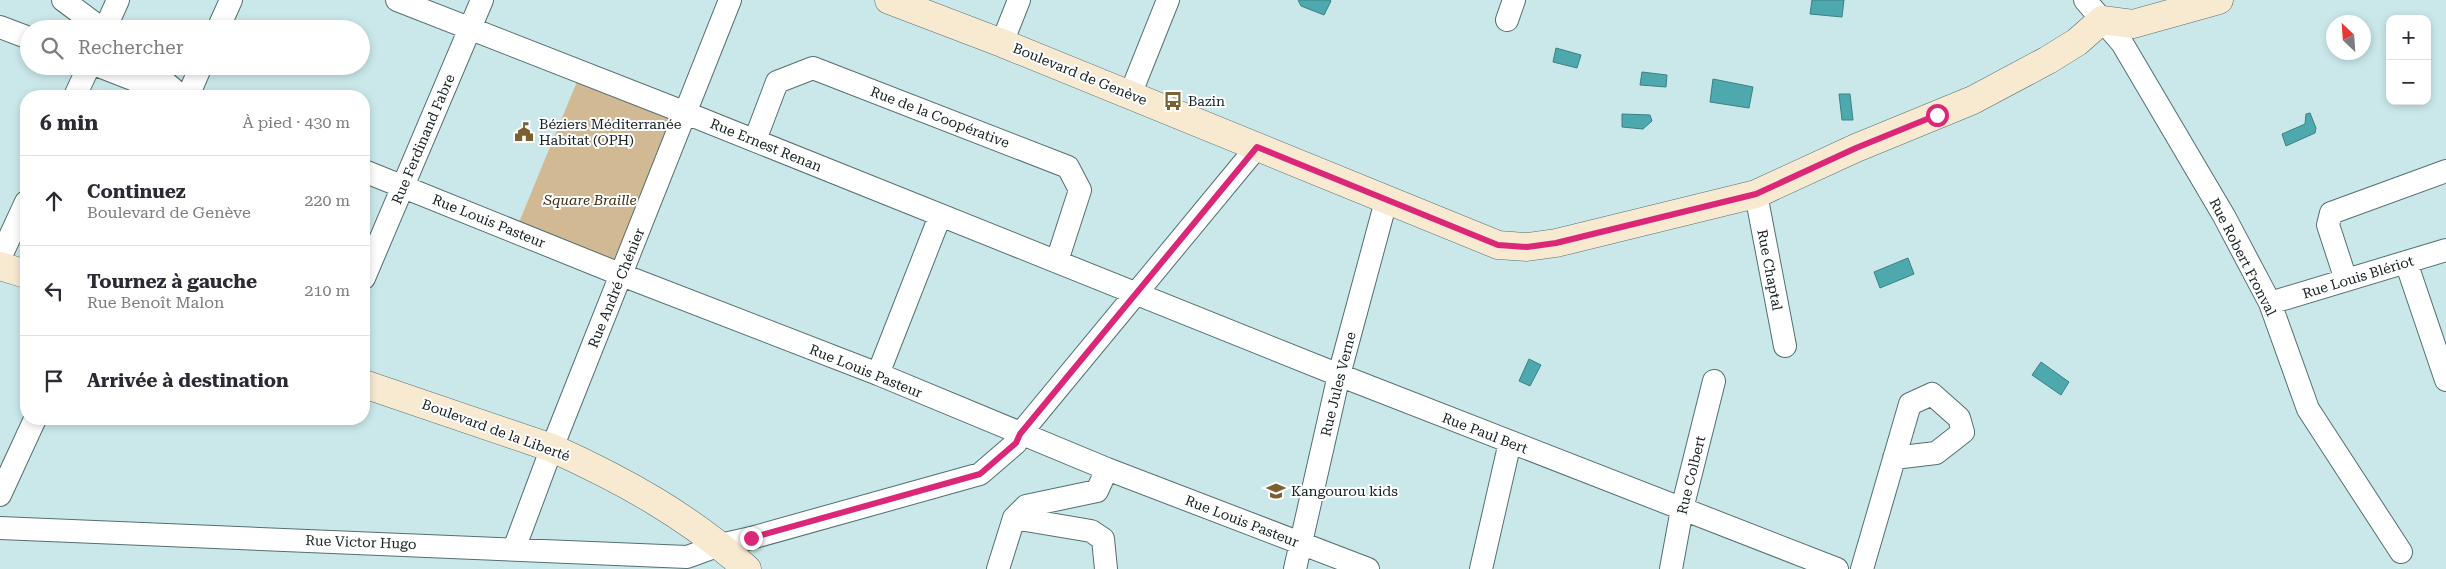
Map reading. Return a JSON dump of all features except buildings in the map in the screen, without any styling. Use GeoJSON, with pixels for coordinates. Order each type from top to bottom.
{"type":"FeatureCollection","features":[{"type":"Feature","properties":{"kind":"street"},"geometry":{"type":"LineString","coordinates":[[63,0],[91,20]]}},
{"type":"Feature","properties":{"kind":"street"},"geometry":{"type":"LineString","coordinates":[[108,20],[118,0]]}},
{"type":"Feature","properties":{"kind":"street"},"geometry":{"type":"LineString","coordinates":[[222,20],[231,0]]}},
{"type":"Feature","properties":{"kind":"street","name":"Rue Ernest Renan"},"geometry":{"type":"LineString","coordinates":[[397,0],[469,30],[686,112],[1135,293]]}},
{"type":"Feature","properties":{"kind":"street","name":"Rue Ferdinand Fabre"},"geometry":{"type":"LineString","coordinates":[[370,264],[482,0]]}},
{"type":"Feature","properties":{"kind":"street","name":"Rue André Chénier"},"geometry":{"type":"LineString","coordinates":[[514,549],[552,448],[730,0]]}},
{"type":"Feature","properties":{"kind":"street","name":"Boulevard de Genève"},"geometry":{"type":"LineString","coordinates":[[889,0],[1002,43],[1498,245],[1527,247],[1565,240],[1756,194],[1856,148],[1973,100],[2048,60],[2077,42],[2102,20]]}},
{"type":"Feature","properties":{"kind":"street"},"geometry":{"type":"LineString","coordinates":[[1002,43],[1019,0]]}},
{"type":"Feature","properties":{"kind":"street"},"geometry":{"type":"LineString","coordinates":[[1130,95],[1168,0]]}},
{"type":"Feature","properties":{"kind":"street","name":"Rue Robert Fronval"},"geometry":{"type":"LineString","coordinates":[[2084,0],[2122,42],[2224,216],[2270,303],[2308,409],[2401,552]]}},
{"type":"Feature","properties":{"kind":"street"},"geometry":{"type":"LineString","coordinates":[[2102,20],[2133,24],[2168,8],[2219,0]]}},
{"type":"Feature","properties":{"kind":"street"},"geometry":{"type":"LineString","coordinates":[[0,27],[20,35]]}},
{"type":"Feature","properties":{"kind":"street","name":"Rue de la Coopérative"},"geometry":{"type":"LineString","coordinates":[[755,140],[777,82],[813,68],[1068,166],[1080,190],[1057,261]]}},
{"type":"Feature","properties":{"kind":"street"},"geometry":{"type":"LineString","coordinates":[[78,90],[85,75]]}},
{"type":"Feature","properties":{"kind":"street"},"geometry":{"type":"LineString","coordinates":[[122,75],[161,90]]}},
{"type":"Feature","properties":{"kind":"street"},"geometry":{"type":"LineString","coordinates":[[157,75],[175,90]]}},
{"type":"Feature","properties":{"kind":"street"},"geometry":{"type":"LineString","coordinates":[[191,90],[197,75]]}},
{"type":"Feature","properties":{"kind":"street","name":"Rue Victor Hugo"},"geometry":{"type":"LineString","coordinates":[[0,528],[714,557],[751,538],[980,474],[1016,443],[1020,434],[1257,147]]}},
{"type":"Feature","properties":{"kind":"street"},"geometry":{"type":"LineString","coordinates":[[2346,280],[2328,225],[2331,213],[2446,171]]}},
{"type":"Feature","properties":{"kind":"street","name":"Rue Louis Pasteur"},"geometry":{"type":"LineString","coordinates":[[370,173],[622,275],[878,374],[1107,469],[1368,569]]}},
{"type":"Feature","properties":{"kind":"street","name":"Rue Chaptal"},"geometry":{"type":"LineString","coordinates":[[1756,194],[1785,346]]}},
{"type":"Feature","properties":{"kind":"street","name":"Rue Jules Verne"},"geometry":{"type":"LineString","coordinates":[[1295,569],[1339,376],[1386,201]]}},
{"type":"Feature","properties":{"kind":"street"},"geometry":{"type":"LineString","coordinates":[[0,258],[20,215]]}},
{"type":"Feature","properties":{"kind":"street"},"geometry":{"type":"LineString","coordinates":[[878,374],[940,216]]}},
{"type":"Feature","properties":{"kind":"street","name":"Rue Louis Blériot"},"geometry":{"type":"LineString","coordinates":[[2270,303],[2446,250]]}},
{"type":"Feature","properties":{"kind":"street"},"geometry":{"type":"LineString","coordinates":[[2406,262],[2446,380]]}},
{"type":"Feature","properties":{"kind":"street"},"geometry":{"type":"LineString","coordinates":[[0,266],[20,272]]}},
{"type":"Feature","properties":{"kind":"street","name":"Rue Paul Bert"},"geometry":{"type":"LineString","coordinates":[[1135,293],[1339,376],[1837,569]]}},
{"type":"Feature","properties":{"kind":"street","name":"Rue Colbert"},"geometry":{"type":"LineString","coordinates":[[1671,569],[1682,509],[1714,381]]}},
{"type":"Feature","properties":{"kind":"street","name":"Boulevard de la Liberté"},"geometry":{"type":"LineString","coordinates":[[370,386],[552,448],[649,496],[714,557],[748,569]]}},
{"type":"Feature","properties":{"kind":"street"},"geometry":{"type":"LineString","coordinates":[[0,495],[32,425]]}},
{"type":"Feature","properties":{"kind":"street"},"geometry":{"type":"LineString","coordinates":[[1481,569],[1510,442]]}},
{"type":"Feature","properties":{"kind":"street"},"geometry":{"type":"LineString","coordinates":[[1862,569],[1894,458]]}},
{"type":"Feature","properties":{"kind":"street"},"geometry":{"type":"LineString","coordinates":[[998,569],[1014,518],[1026,506],[1097,491],[1107,469]]}},
{"type":"Feature","properties":{"kind":"street"},"geometry":{"type":"LineString","coordinates":[[1014,518],[1091,531],[1103,539],[1106,569]]}},
{"type":"Feature","properties":{"kind":"green space","name":"Square Braille"},"geometry":{"type":"Polygon","coordinates":[[[581,72],[686,113],[622,275],[515,232],[581,72]]]}},
{"type":"Feature","properties":{"kind":"water"},"geometry":{"type":"Polygon","coordinates":[[[1298,0],[1331,1],[1324,15],[1301,6],[1298,0]]]}},
{"type":"Feature","properties":{"kind":"water"},"geometry":{"type":"Polygon","coordinates":[[[1812,0],[1844,0],[1842,17],[1810,14],[1812,0]]]}},
{"type":"Feature","properties":{"kind":"water"},"geometry":{"type":"Polygon","coordinates":[[[1556,48],[1581,55],[1577,68],[1553,62],[1556,48]]]}},
{"type":"Feature","properties":{"kind":"water"},"geometry":{"type":"Polygon","coordinates":[[[1642,72],[1667,75],[1666,87],[1640,85],[1642,72]]]}},
{"type":"Feature","properties":{"kind":"water"},"geometry":{"type":"Polygon","coordinates":[[[1713,79],[1753,87],[1749,108],[1710,102],[1713,79]]]}},
{"type":"Feature","properties":{"kind":"water"},"geometry":{"type":"Polygon","coordinates":[[[1839,94],[1850,94],[1853,120],[1842,120],[1839,94]]]}},
{"type":"Feature","properties":{"kind":"water"},"geometry":{"type":"Polygon","coordinates":[[[2310,113],[2316,128],[2315,133],[2286,146],[2282,134],[2305,124],[2306,114],[2310,113]]]}},
{"type":"Feature","properties":{"kind":"water"},"geometry":{"type":"Polygon","coordinates":[[[1622,114],[1650,115],[1652,121],[1643,129],[1622,127],[1622,114]]]}},
{"type":"Feature","properties":{"kind":"water"},"geometry":{"type":"Polygon","coordinates":[[[1908,258],[1914,274],[1880,288],[1874,272],[1908,258]]]}},
{"type":"Feature","properties":{"kind":"water"},"geometry":{"type":"Polygon","coordinates":[[[1529,359],[1541,365],[1530,386],[1519,381],[1529,359]]]}},
{"type":"Feature","properties":{"kind":"water"},"geometry":{"type":"Polygon","coordinates":[[[2041,362],[2069,382],[2061,395],[2032,375],[2041,362]]]}},
{"type":"Feature","properties":{"kind":"place","name":"Bazin"},"geometry":{"type":"Point","coordinates":[1173,101]}},
{"type":"Feature","properties":{"kind":"place","name":"Béziers Méditerranée Habitat (OPH)"},"geometry":{"type":"Point","coordinates":[524,132]}},
{"type":"Feature","properties":{"kind":"place","name":"Kangourou kids"},"geometry":{"type":"Point","coordinates":[1276,491]}},
{"type":"Feature","properties":{"kind":"route"},"geometry":{"type":"LineString","coordinates":[[751,538],[980,474],[1016,443],[1020,434],[1257,147],[1498,245],[1527,247],[1556,243],[1756,194],[1856,148],[1937,115]]}}]}
